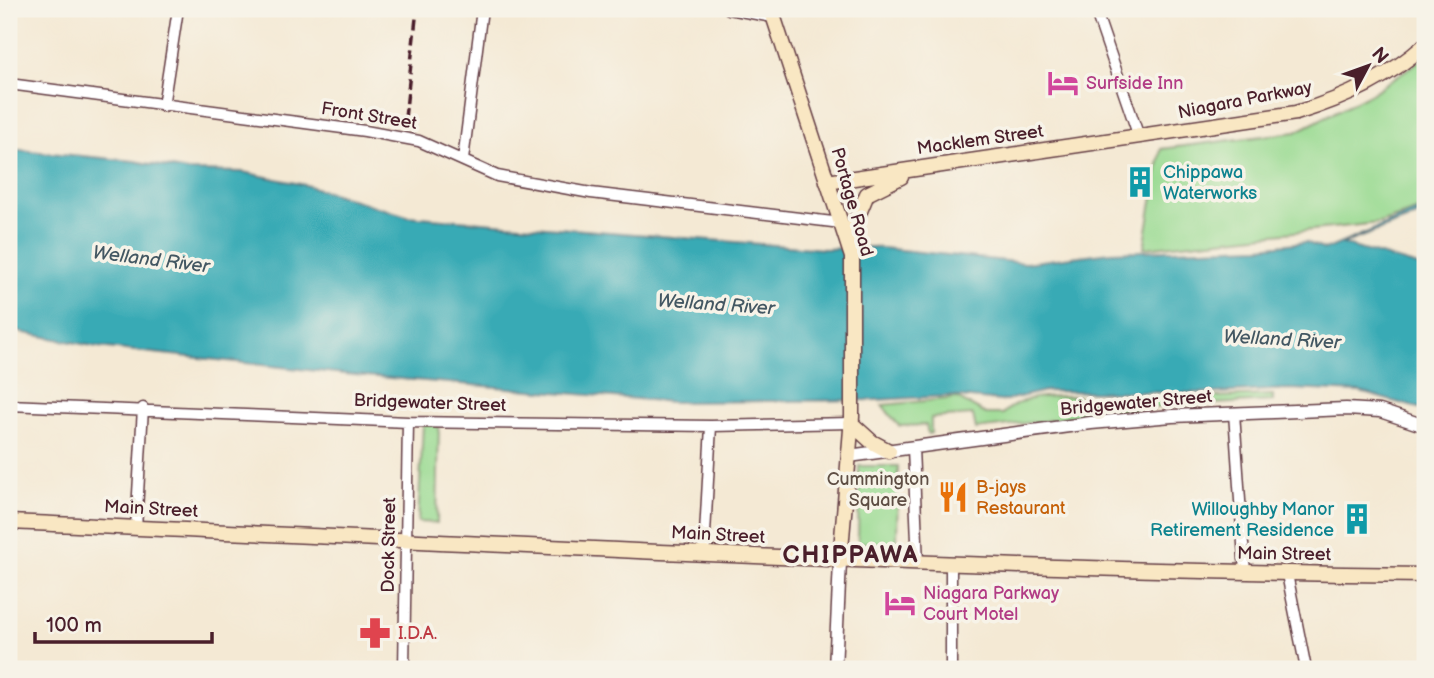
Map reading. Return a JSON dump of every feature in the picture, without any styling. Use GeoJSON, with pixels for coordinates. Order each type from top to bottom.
{"type":"FeatureCollection","features":[{"type":"Feature","properties":{"kind":"main road","name":"Portage Road"},"geometry":{"type":"LineString","coordinates":[[772,13],[827,182],[848,223],[852,257],[851,420],[840,562]]}},
{"type":"Feature","properties":{"kind":"main road","name":"Niagara Parkway"},"geometry":{"type":"LineString","coordinates":[[1139,137],[1270,118],[1320,106],[1370,84],[1425,45]]}},
{"type":"Feature","properties":{"kind":"main road","name":"Macklem Street"},"geometry":{"type":"LineString","coordinates":[[827,182],[1139,137]]}},
{"type":"Feature","properties":{"kind":"main road"},"geometry":{"type":"LineString","coordinates":[[848,223],[867,194],[889,182],[941,164]]}},
{"type":"Feature","properties":{"kind":"main road"},"geometry":{"type":"LineString","coordinates":[[851,420],[872,442],[889,451]]}},
{"type":"Feature","properties":{"kind":"main road","name":"Main Street"},"geometry":{"type":"LineString","coordinates":[[9,522],[704,552],[840,562],[1425,575]]}},
{"type":"Feature","properties":{"kind":"street"},"geometry":{"type":"LineString","coordinates":[[163,106],[178,9]]}},
{"type":"Feature","properties":{"kind":"street"},"geometry":{"type":"LineString","coordinates":[[463,160],[482,9]]}},
{"type":"Feature","properties":{"kind":"street"},"geometry":{"type":"LineString","coordinates":[[729,9],[772,13]]}},
{"type":"Feature","properties":{"kind":"street"},"geometry":{"type":"LineString","coordinates":[[1095,9],[1139,137]]}},
{"type":"Feature","properties":{"kind":"street","name":"Front Street"},"geometry":{"type":"LineString","coordinates":[[9,84],[365,131],[419,141],[497,176],[591,193],[848,223]]}},
{"type":"Feature","properties":{"kind":"street","name":"Bridgewater Street"},"geometry":{"type":"LineString","coordinates":[[9,404],[408,422],[711,426],[851,420]]}},
{"type":"Feature","properties":{"kind":"street"},"geometry":{"type":"LineString","coordinates":[[136,528],[143,408]]}},
{"type":"Feature","properties":{"kind":"street","name":"Bridgewater Street"},"geometry":{"type":"LineString","coordinates":[[849,456],[1091,423],[1234,413],[1380,411],[1425,426]]}},
{"type":"Feature","properties":{"kind":"street"},"geometry":{"type":"LineString","coordinates":[[1234,413],[1245,573]]}},
{"type":"Feature","properties":{"kind":"street","name":"Dock Street"},"geometry":{"type":"LineString","coordinates":[[404,669],[408,422]]}},
{"type":"Feature","properties":{"kind":"street"},"geometry":{"type":"LineString","coordinates":[[704,552],[711,426]]}},
{"type":"Feature","properties":{"kind":"street"},"geometry":{"type":"LineString","coordinates":[[912,448],[918,564]]}},
{"type":"Feature","properties":{"kind":"street"},"geometry":{"type":"LineString","coordinates":[[835,669],[840,562]]}},
{"type":"Feature","properties":{"kind":"street"},"geometry":{"type":"LineString","coordinates":[[951,566],[951,669]]}},
{"type":"Feature","properties":{"kind":"street"},"geometry":{"type":"LineString","coordinates":[[1287,574],[1306,669]]}},
{"type":"Feature","properties":{"kind":"green space"},"geometry":{"type":"Polygon","coordinates":[[[1425,57],[1425,208],[1379,223],[1144,248],[1161,149],[1296,132],[1372,93],[1425,57]]]}},
{"type":"Feature","properties":{"kind":"green space"},"geometry":{"type":"Polygon","coordinates":[[[1273,395],[1273,401],[1171,406],[976,429],[973,415],[931,418],[931,433],[928,434],[926,425],[899,426],[882,405],[957,398],[986,414],[1003,414],[1019,403],[1047,396],[1078,396],[1084,401],[1273,395]]]}},
{"type":"Feature","properties":{"kind":"green space"},"geometry":{"type":"Polygon","coordinates":[[[423,424],[439,425],[437,523],[418,522],[423,424]]]}},
{"type":"Feature","properties":{"kind":"green space","name":"Cummington Square"},"geometry":{"type":"Polygon","coordinates":[[[859,466],[898,466],[897,543],[858,543],[859,466]]]}},
{"type":"Feature","properties":{"kind":"water","name":"Welland River"},"geometry":{"type":"Polygon","coordinates":[[[9,149],[134,161],[187,171],[243,172],[305,185],[407,216],[824,249],[872,247],[1025,263],[1111,252],[1260,247],[1306,242],[1325,250],[1425,208],[1425,213],[1342,244],[1425,268],[1425,410],[1360,392],[1290,389],[1215,393],[1045,391],[1002,401],[949,396],[875,400],[672,402],[354,375],[98,347],[9,330],[9,149]]]}},
{"type":"Feature","properties":{"kind":"railway"},"geometry":{"type":"LineString","coordinates":[[405,118],[417,9]]}},
{"type":"Feature","properties":{"kind":"place","name":"Surfside Inn"},"geometry":{"type":"Point","coordinates":[1063,83]}},
{"type":"Feature","properties":{"kind":"place","name":"Chippawa Waterworks"},"geometry":{"type":"Point","coordinates":[1140,182]}},
{"type":"Feature","properties":{"kind":"place","name":"B-jays Restaurant"},"geometry":{"type":"Point","coordinates":[953,497]}},
{"type":"Feature","properties":{"kind":"place","name":"Willoughby Manor Retirement Residence"},"geometry":{"type":"Point","coordinates":[1357,519]}},
{"type":"Feature","properties":{"kind":"place","name":"Niagara Parkway Court Motel"},"geometry":{"type":"Point","coordinates":[900,603]}},
{"type":"Feature","properties":{"kind":"place","name":"I.D.A."},"geometry":{"type":"Point","coordinates":[375,633]}},
{"type":"Feature","properties":{"kind":"district","name":"CHIPPAWA"},"geometry":{"type":"Point","coordinates":[851,555]}}]}
